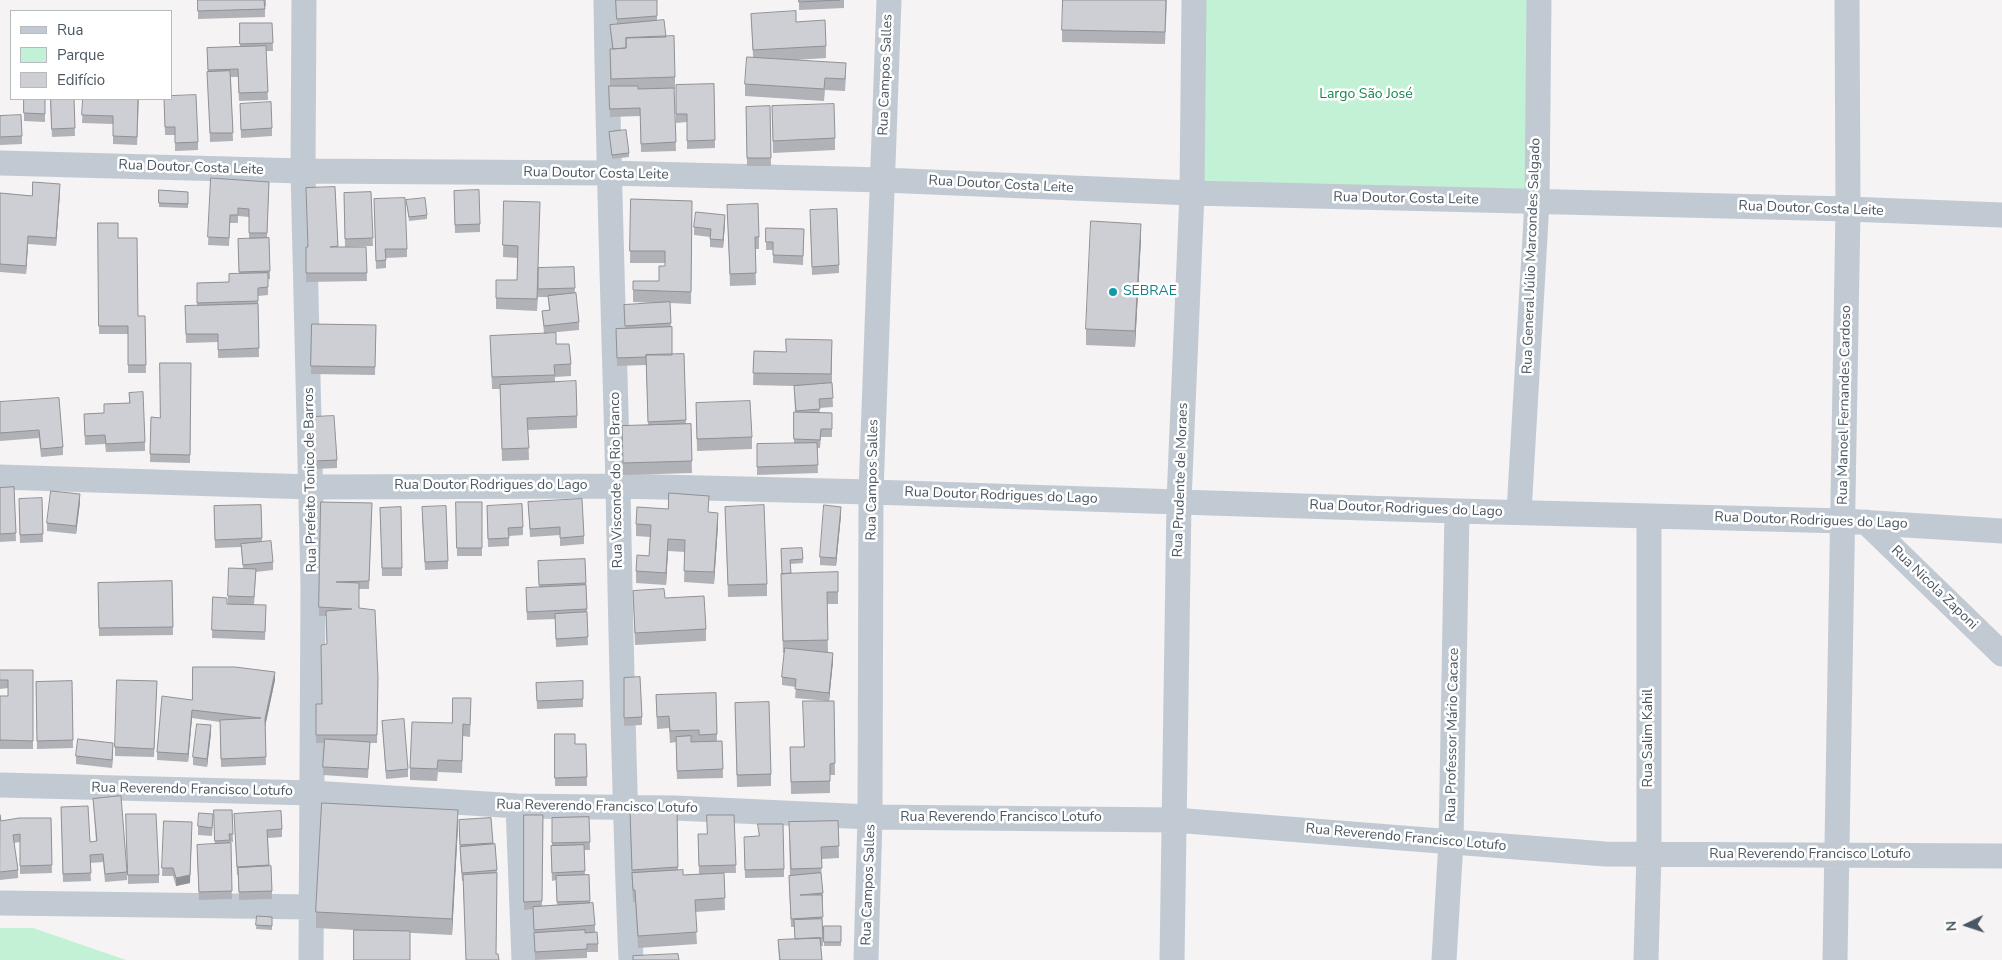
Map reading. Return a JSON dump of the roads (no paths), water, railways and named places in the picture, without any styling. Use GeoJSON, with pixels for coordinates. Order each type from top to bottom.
{"type":"FeatureCollection","features":[{"type":"Feature","properties":{"kind":"street","name":"Rua Prefeito Tonico de Barros"},"geometry":{"type":"LineString","coordinates":[[304,0],[303,171],[313,586],[311,960]]}},
{"type":"Feature","properties":{"kind":"street","name":"Rua Visconde do Rio Branco"},"geometry":{"type":"LineString","coordinates":[[606,0],[608,173],[618,486],[624,806],[631,960]]}},
{"type":"Feature","properties":{"kind":"street","name":"Rua Campos Salles"},"geometry":{"type":"LineString","coordinates":[[866,960],[870,817],[871,492],[889,0]]}},
{"type":"Feature","properties":{"kind":"street","name":"Rua Prudente de Moraes"},"geometry":{"type":"LineString","coordinates":[[1172,960],[1179,502],[1192,193],[1194,0]]}},
{"type":"Feature","properties":{"kind":"street","name":"Rua General Júlio Marcondes Salgado"},"geometry":{"type":"LineString","coordinates":[[1520,512],[1537,202],[1539,0]]}},
{"type":"Feature","properties":{"kind":"street","name":"Rua Manoel Fernandes Cardoso"},"geometry":{"type":"LineString","coordinates":[[1835,960],[1838,855],[1855,521],[1848,209],[1847,0]]}},
{"type":"Feature","properties":{"kind":"street","name":"Rua Doutor Costa Leite"},"geometry":{"type":"LineString","coordinates":[[0,163],[303,171],[608,173],[883,180],[1192,193],[1848,209],[2002,215]]}},
{"type":"Feature","properties":{"kind":"street","name":"Rua Doutor Rodrigues do Lago"},"geometry":{"type":"LineString","coordinates":[[0,477],[311,487],[618,486],[871,492],[1457,511],[1855,521],[2002,531]]}},
{"type":"Feature","properties":{"kind":"street","name":"Rua Professor Mário Cacace"},"geometry":{"type":"LineString","coordinates":[[1444,960],[1451,842],[1457,511]]}},
{"type":"Feature","properties":{"kind":"street","name":"Rua Salim Kahil"},"geometry":{"type":"LineString","coordinates":[[1646,960],[1649,854],[1649,516]]}},
{"type":"Feature","properties":{"kind":"street","name":"Rua Nicola Zaponi"},"geometry":{"type":"LineString","coordinates":[[1855,521],[2002,654]]}},
{"type":"Feature","properties":{"kind":"street","name":"Rua Reverendo Francisco Lotufo"},"geometry":{"type":"LineString","coordinates":[[0,785],[312,793],[518,806],[624,806],[870,817],[1174,820],[1605,854],[2002,856]]}},
{"type":"Feature","properties":{"kind":"street"},"geometry":{"type":"LineString","coordinates":[[518,806],[524,960]]}},
{"type":"Feature","properties":{"kind":"street"},"geometry":{"type":"LineString","coordinates":[[2,903],[311,907]]}},
{"type":"Feature","properties":{"kind":"place","name":"SEBRAE"},"geometry":{"type":"Point","coordinates":[1113,292]}},
{"type":"Feature","properties":{"kind":"park label","name":"Largo São José"},"geometry":{"type":"Point","coordinates":[1366,95]}}]}
